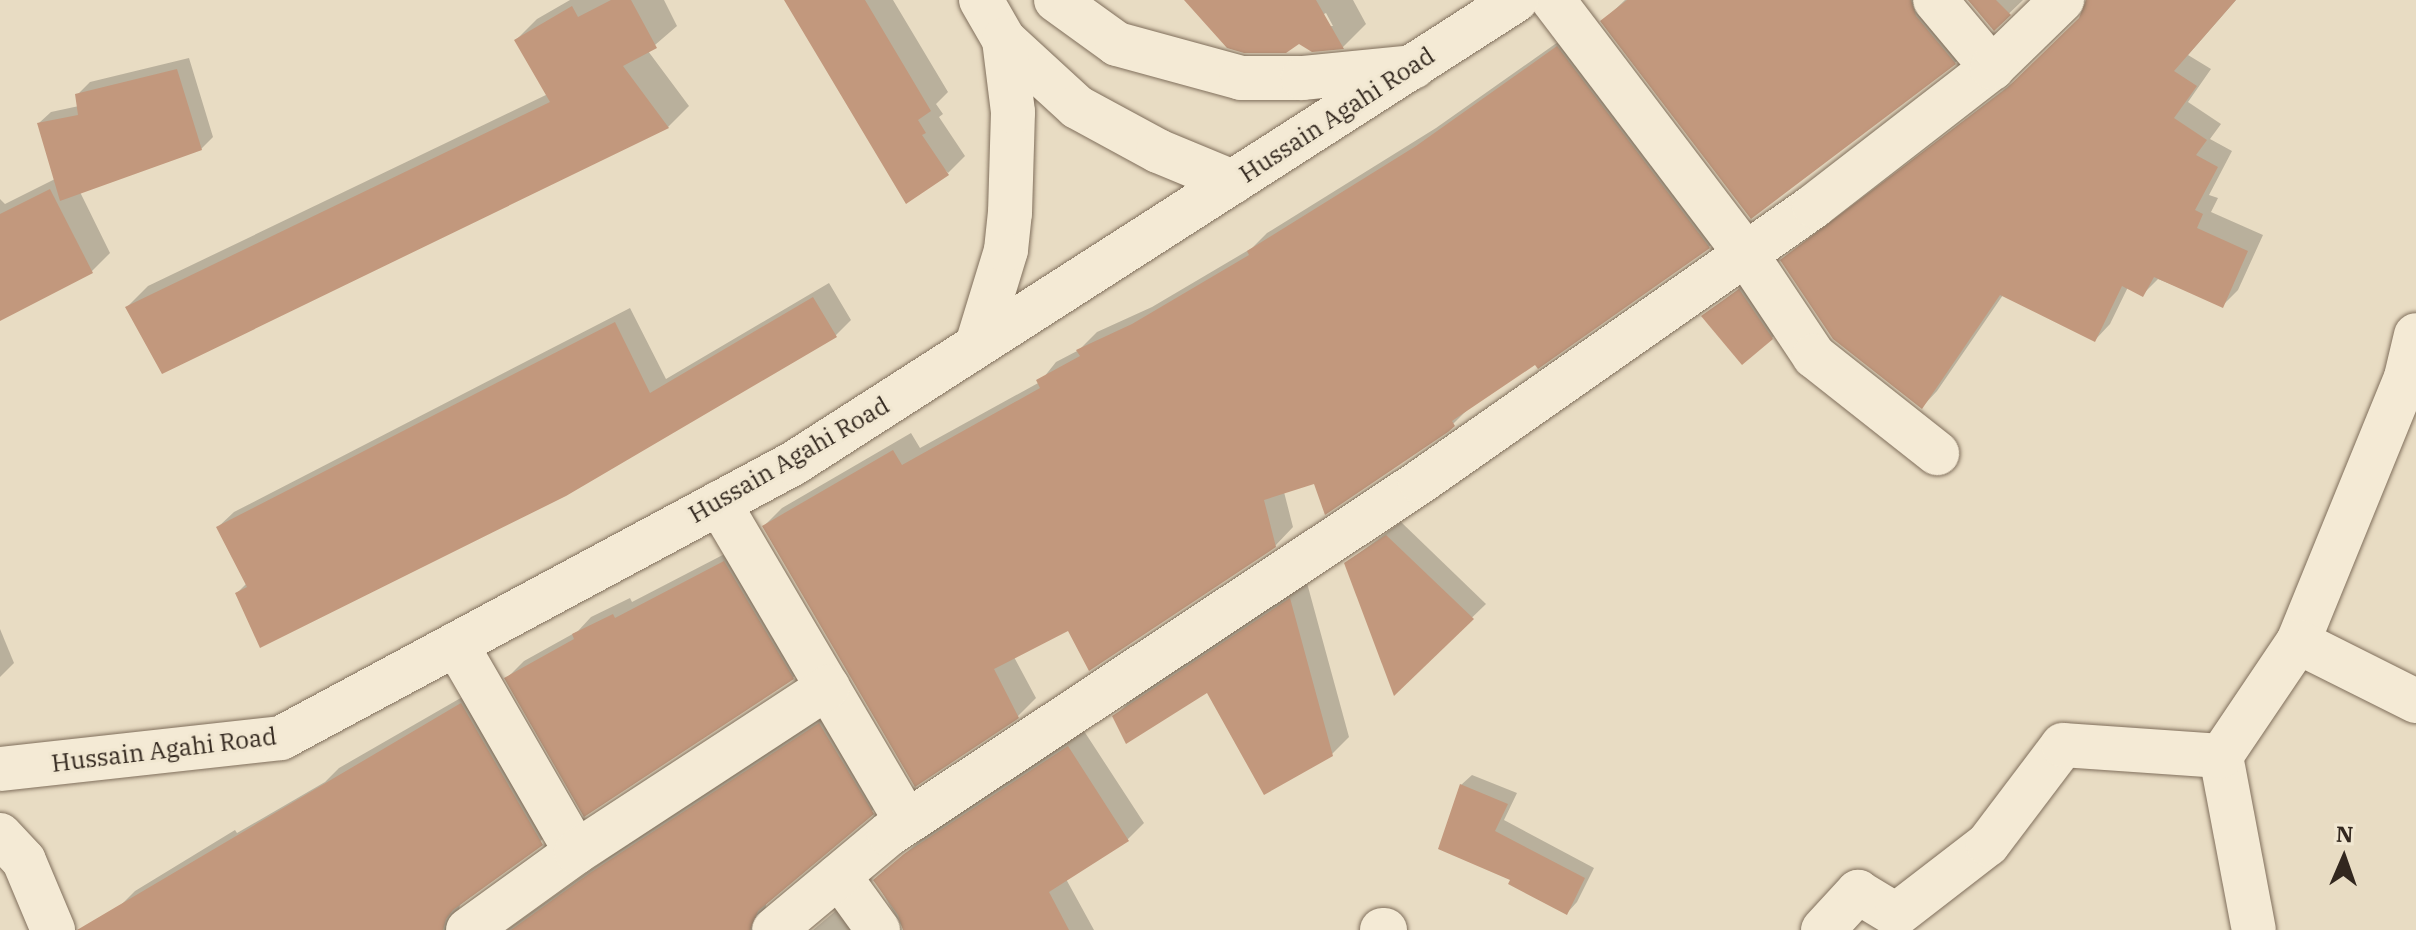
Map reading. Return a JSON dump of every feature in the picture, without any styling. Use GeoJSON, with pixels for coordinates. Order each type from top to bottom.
{"type":"FeatureCollection","features":[{"type":"Feature","properties":{"kind":"street"},"geometry":{"type":"LineString","coordinates":[[981,0],[1004,40],[1040,78],[1077,107],[1158,151],[1233,182]]}},
{"type":"Feature","properties":{"kind":"street"},"geometry":{"type":"LineString","coordinates":[[1056,0],[1117,44],[1241,78],[1303,78],[1413,67]]}},
{"type":"Feature","properties":{"kind":"street","name":"Hussain Agahi Road"},"geometry":{"type":"LineString","coordinates":[[0,769],[281,738],[794,463],[1516,0]]}},
{"type":"Feature","properties":{"kind":"street"},"geometry":{"type":"LineString","coordinates":[[1553,0],[1746,254],[1814,356],[1864,399],[1937,453]]}},
{"type":"Feature","properties":{"kind":"street"},"geometry":{"type":"LineString","coordinates":[[1935,0],[1992,68]]}},
{"type":"Feature","properties":{"kind":"street"},"geometry":{"type":"LineString","coordinates":[[774,930],[907,822],[1420,482],[1814,206],[1992,68],[2062,0]]}},
{"type":"Feature","properties":{"kind":"street"},"geometry":{"type":"LineString","coordinates":[[977,345],[1006,250],[1010,213],[1013,112],[1004,40]]}},
{"type":"Feature","properties":{"kind":"street"},"geometry":{"type":"LineString","coordinates":[[2254,930],[2221,756],[2298,642],[2312,615],[2333,549],[2406,377],[2416,335]]}},
{"type":"Feature","properties":{"kind":"street"},"geometry":{"type":"LineString","coordinates":[[719,503],[907,822]]}},
{"type":"Feature","properties":{"kind":"street"},"geometry":{"type":"LineString","coordinates":[[2298,642],[2416,701]]}},
{"type":"Feature","properties":{"kind":"street"},"geometry":{"type":"LineString","coordinates":[[456,644],[576,852]]}},
{"type":"Feature","properties":{"kind":"street"},"geometry":{"type":"LineString","coordinates":[[468,930],[576,852],[828,687]]}},
{"type":"Feature","properties":{"kind":"street"},"geometry":{"type":"LineString","coordinates":[[1823,930],[1858,892],[1896,915],[1905,909],[1988,844],[2063,745],[2221,756]]}},
{"type":"Feature","properties":{"kind":"street"},"geometry":{"type":"LineString","coordinates":[[0,835],[24,861],[53,930]]}},
{"type":"Feature","properties":{"kind":"street"},"geometry":{"type":"LineString","coordinates":[[839,876],[878,930]]}},
{"type":"Feature","properties":{"kind":"building"},"geometry":{"type":"Polygon","coordinates":[[[611,0],[631,0],[657,48],[623,66],[669,128],[162,374],[125,307],[550,102],[514,40],[572,6],[578,17],[611,0]]]}},
{"type":"Feature","properties":{"kind":"building"},"geometry":{"type":"Polygon","coordinates":[[[784,0],[865,0],[931,111],[918,120],[926,133],[922,135],[949,175],[906,204],[784,0]]]}},
{"type":"Feature","properties":{"kind":"building"},"geometry":{"type":"Polygon","coordinates":[[[1184,0],[1316,0],[1344,49],[1312,52],[1299,44],[1286,53],[1244,53],[1227,48],[1184,0]]]}},
{"type":"Feature","properties":{"kind":"building"},"geometry":{"type":"Polygon","coordinates":[[[1627,0],[1911,0],[1916,16],[1956,64],[1751,219],[1600,21],[1627,0]]]}},
{"type":"Feature","properties":{"kind":"building"},"geometry":{"type":"Polygon","coordinates":[[[1968,0],[1996,0],[2011,15],[1994,31],[1968,0]]]}},
{"type":"Feature","properties":{"kind":"building"},"geometry":{"type":"Polygon","coordinates":[[[2086,0],[2236,0],[2174,71],[2197,86],[2174,118],[2207,140],[2196,155],[2218,167],[2195,210],[2203,214],[2197,228],[2248,251],[2223,308],[2154,277],[2143,297],[2122,286],[2095,342],[2000,295],[1922,409],[1833,339],[1780,260],[2007,88],[2079,18],[2086,0]]]}},
{"type":"Feature","properties":{"kind":"building"},"geometry":{"type":"Polygon","coordinates":[[[1557,46],[1710,248],[1538,369],[1535,365],[1452,421],[1455,426],[1448,432],[1325,515],[1314,484],[1264,500],[1276,547],[1089,671],[1068,631],[994,669],[1019,718],[915,787],[762,526],[893,450],[902,465],[1040,388],[1036,380],[1080,356],[1076,350],[1132,324],[1249,255],[1247,251],[1416,146],[1557,46]]]}},
{"type":"Feature","properties":{"kind":"building"},"geometry":{"type":"Polygon","coordinates":[[[177,69],[202,150],[60,201],[37,123],[78,115],[75,94],[177,69]]]}},
{"type":"Feature","properties":{"kind":"building"},"geometry":{"type":"Polygon","coordinates":[[[50,189],[93,273],[0,321],[0,214],[50,189]]]}},
{"type":"Feature","properties":{"kind":"building"},"geometry":{"type":"Polygon","coordinates":[[[1739,289],[1773,339],[1742,365],[1701,316],[1739,289]]]}},
{"type":"Feature","properties":{"kind":"building"},"geometry":{"type":"Polygon","coordinates":[[[813,297],[837,337],[566,496],[260,648],[235,593],[247,587],[216,527],[615,322],[650,393],[813,297]]]}},
{"type":"Feature","properties":{"kind":"building"},"geometry":{"type":"Polygon","coordinates":[[[1386,535],[1474,619],[1394,696],[1344,563],[1386,535]]]}},
{"type":"Feature","properties":{"kind":"building"},"geometry":{"type":"Polygon","coordinates":[[[724,561],[794,679],[584,817],[504,678],[574,639],[572,634],[613,614],[615,618],[724,561]]]}},
{"type":"Feature","properties":{"kind":"building"},"geometry":{"type":"Polygon","coordinates":[[[1290,598],[1333,756],[1264,795],[1207,693],[1126,744],[1112,716],[1290,598]]]}},
{"type":"Feature","properties":{"kind":"building"},"geometry":{"type":"Polygon","coordinates":[[[461,703],[543,845],[453,910],[443,930],[77,930],[461,703]]]}},
{"type":"Feature","properties":{"kind":"building"},"geometry":{"type":"Polygon","coordinates":[[[819,723],[874,814],[758,911],[750,930],[511,930],[590,873],[819,723]]]}},
{"type":"Feature","properties":{"kind":"building"},"geometry":{"type":"Polygon","coordinates":[[[1068,746],[1129,841],[1049,892],[1069,930],[903,930],[898,915],[873,880],[904,854],[1068,746]]]}},
{"type":"Feature","properties":{"kind":"building"},"geometry":{"type":"Polygon","coordinates":[[[1460,784],[1508,804],[1495,831],[1585,878],[1567,915],[1508,884],[1510,880],[1438,849],[1460,784]]]}}]}
